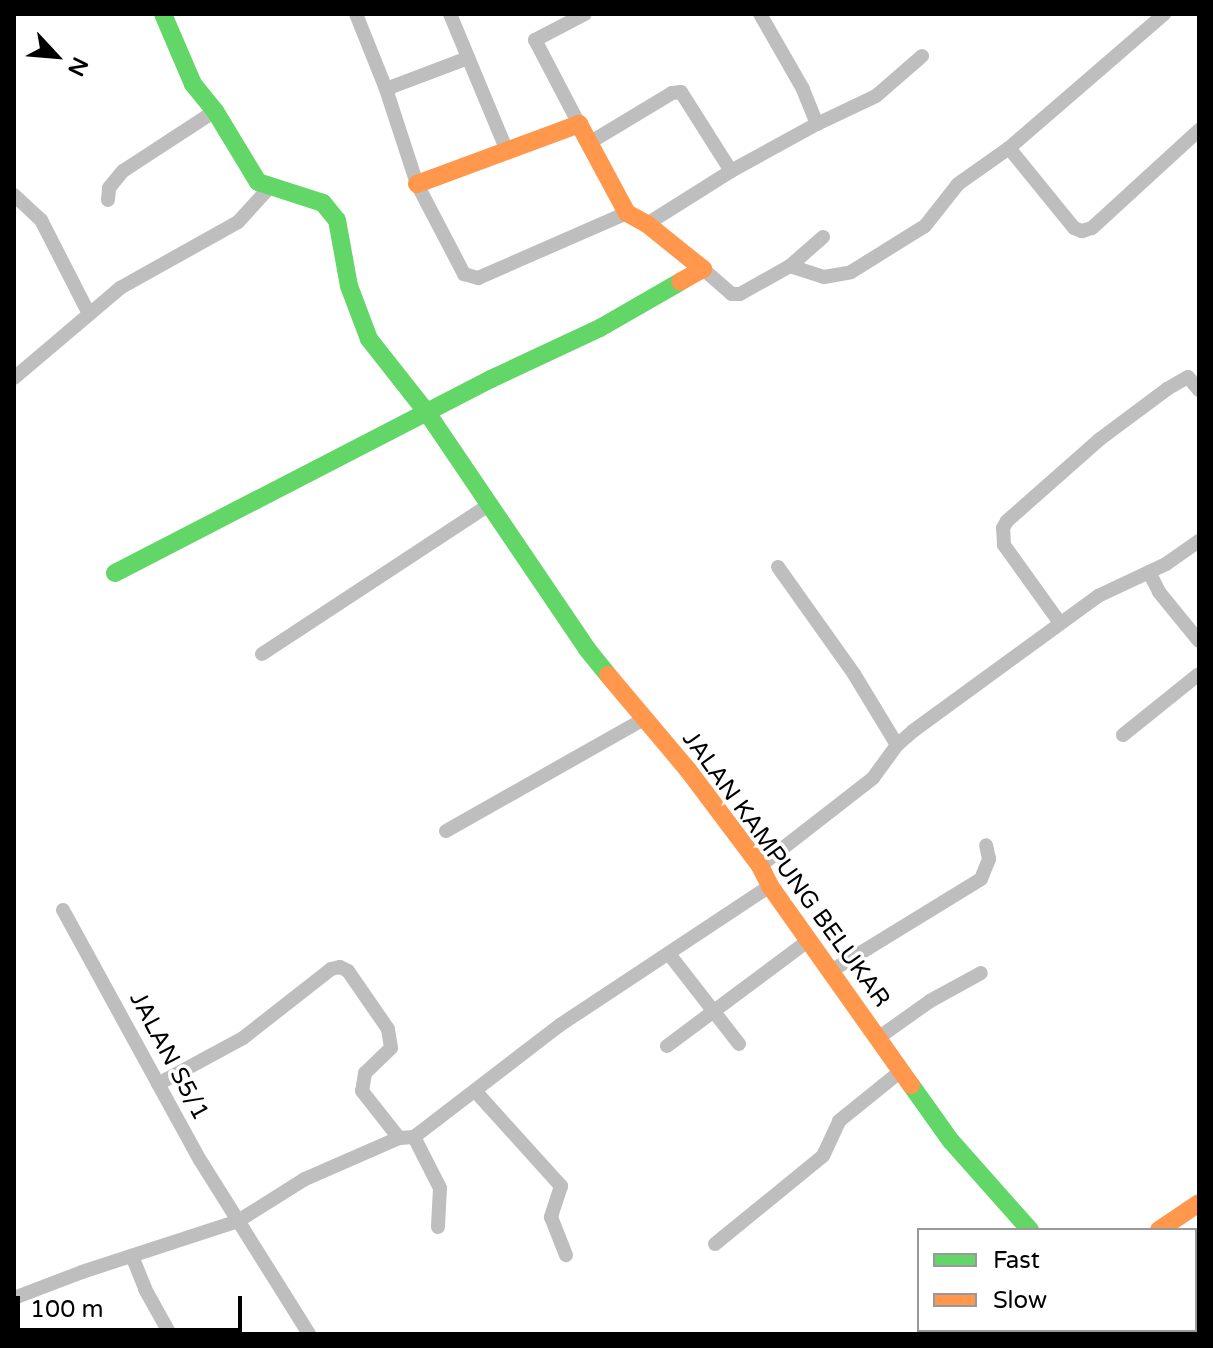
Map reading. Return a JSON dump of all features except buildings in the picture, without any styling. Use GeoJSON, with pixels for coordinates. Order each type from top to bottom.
{"type":"FeatureCollection","features":[{"type":"Feature","properties":{"kind":"street"},"geometry":{"type":"LineString","coordinates":[[14,378],[88,312],[120,288],[238,222],[269,188],[258,182],[215,111],[193,84],[163,14]]}},
{"type":"Feature","properties":{"kind":"street"},"geometry":{"type":"LineString","coordinates":[[356,14],[386,89],[417,184],[464,274],[478,278],[627,213]]}},
{"type":"Feature","properties":{"kind":"street"},"geometry":{"type":"LineString","coordinates":[[450,14],[507,151]]}},
{"type":"Feature","properties":{"kind":"street"},"geometry":{"type":"LineString","coordinates":[[585,14],[535,40],[627,213],[647,224],[732,294],[740,294],[790,266],[823,237]]}},
{"type":"Feature","properties":{"kind":"street"},"geometry":{"type":"LineString","coordinates":[[760,14],[803,89],[817,124]]}},
{"type":"Feature","properties":{"kind":"street"},"geometry":{"type":"LineString","coordinates":[[790,266],[824,277],[851,272],[925,226],[958,184],[1009,148],[1164,14]]}},
{"type":"Feature","properties":{"kind":"street"},"geometry":{"type":"LineString","coordinates":[[647,224],[731,171],[876,96],[922,56]]}},
{"type":"Feature","properties":{"kind":"street"},"geometry":{"type":"LineString","coordinates":[[386,89],[468,58]]}},
{"type":"Feature","properties":{"kind":"street"},"geometry":{"type":"LineString","coordinates":[[589,143],[672,93],[681,92],[688,98],[731,171]]}},
{"type":"Feature","properties":{"kind":"street"},"geometry":{"type":"LineString","coordinates":[[108,200],[109,188],[123,171],[215,111]]}},
{"type":"Feature","properties":{"kind":"street"},"geometry":{"type":"LineString","coordinates":[[417,184],[579,124]]}},
{"type":"Feature","properties":{"kind":"street"},"geometry":{"type":"LineString","coordinates":[[1009,148],[1074,228],[1082,231],[1092,228],[1199,130]]}},
{"type":"Feature","properties":{"kind":"street","name":"JALAN KAMPUNG BELUKAR"},"geometry":{"type":"LineString","coordinates":[[269,188],[323,203],[337,220],[349,286],[369,339],[428,414],[587,649],[688,770],[760,866],[770,886],[951,1141],[1028,1228]]}},
{"type":"Feature","properties":{"kind":"street"},"geometry":{"type":"LineString","coordinates":[[14,195],[41,220],[88,312]]}},
{"type":"Feature","properties":{"kind":"street"},"geometry":{"type":"LineString","coordinates":[[115,573],[491,379],[600,328],[703,269]]}},
{"type":"Feature","properties":{"kind":"street"},"geometry":{"type":"LineString","coordinates":[[1060,623],[1004,545],[1003,528],[1007,521],[1100,439],[1167,389],[1188,377],[1199,390]]}},
{"type":"Feature","properties":{"kind":"street"},"geometry":{"type":"LineString","coordinates":[[262,654],[489,505]]}},
{"type":"Feature","properties":{"kind":"street"},"geometry":{"type":"LineString","coordinates":[[760,866],[873,778],[897,745],[1060,623],[1098,596],[1149,572],[1199,541]]}},
{"type":"Feature","properties":{"kind":"street"},"geometry":{"type":"LineString","coordinates":[[778,567],[854,674],[897,745]]}},
{"type":"Feature","properties":{"kind":"street"},"geometry":{"type":"LineString","coordinates":[[1149,572],[1159,592],[1199,641]]}},
{"type":"Feature","properties":{"kind":"street"},"geometry":{"type":"LineString","coordinates":[[1123,735],[1199,674]]}},
{"type":"Feature","properties":{"kind":"street"},"geometry":{"type":"LineString","coordinates":[[446,831],[644,719]]}},
{"type":"Feature","properties":{"kind":"street"},"geometry":{"type":"LineString","coordinates":[[831,971],[981,879],[989,859],[986,845]]}},
{"type":"Feature","properties":{"kind":"street"},"geometry":{"type":"LineString","coordinates":[[16,1293],[238,1221],[305,1179],[406,1138],[476,1092],[560,1025],[770,886]]}},
{"type":"Feature","properties":{"kind":"street","name":"JALAN S5/1"},"geometry":{"type":"LineString","coordinates":[[63,910],[158,1084],[309,1334]]}},
{"type":"Feature","properties":{"kind":"street"},"geometry":{"type":"LineString","coordinates":[[667,1046],[809,940]]}},
{"type":"Feature","properties":{"kind":"street"},"geometry":{"type":"LineString","coordinates":[[669,954],[739,1044]]}},
{"type":"Feature","properties":{"kind":"street"},"geometry":{"type":"LineString","coordinates":[[158,1084],[243,1038],[331,969],[340,967],[348,971],[388,1029],[391,1048],[365,1073],[362,1091],[406,1138],[440,1188],[438,1227]]}},
{"type":"Feature","properties":{"kind":"street"},"geometry":{"type":"LineString","coordinates":[[878,1038],[923,1006],[981,973]]}},
{"type":"Feature","properties":{"kind":"street"},"geometry":{"type":"LineString","coordinates":[[715,1244],[823,1156],[839,1121],[901,1071]]}},
{"type":"Feature","properties":{"kind":"street"},"geometry":{"type":"LineString","coordinates":[[476,1092],[561,1186],[551,1217],[566,1255]]}},
{"type":"Feature","properties":{"kind":"street"},"geometry":{"type":"LineString","coordinates":[[1162,1228],[1199,1203]]}},
{"type":"Feature","properties":{"kind":"street"},"geometry":{"type":"LineString","coordinates":[[132,1256],[145,1289],[170,1334]]}},
{"type":"Feature","properties":{"kind":"traffic: fast"},"geometry":{"type":"LineString","coordinates":[[163,14],[193,84],[215,111],[258,182],[323,203],[337,220],[349,286],[369,339],[428,414],[587,649],[608,675]]}},
{"type":"Feature","properties":{"kind":"traffic: fast"},"geometry":{"type":"LineString","coordinates":[[115,573],[491,379],[600,328],[680,282]]}},
{"type":"Feature","properties":{"kind":"traffic: fast"},"geometry":{"type":"LineString","coordinates":[[911,1085],[951,1141],[1028,1228]]}},
{"type":"Feature","properties":{"kind":"traffic: slow"},"geometry":{"type":"LineString","coordinates":[[417,184],[579,124],[627,213],[647,224],[703,269],[680,282]]}},
{"type":"Feature","properties":{"kind":"traffic: slow"},"geometry":{"type":"LineString","coordinates":[[608,675],[688,770],[760,866],[770,886],[911,1085]]}},
{"type":"Feature","properties":{"kind":"traffic: slow"},"geometry":{"type":"LineString","coordinates":[[1162,1228],[1199,1203]]}}]}
